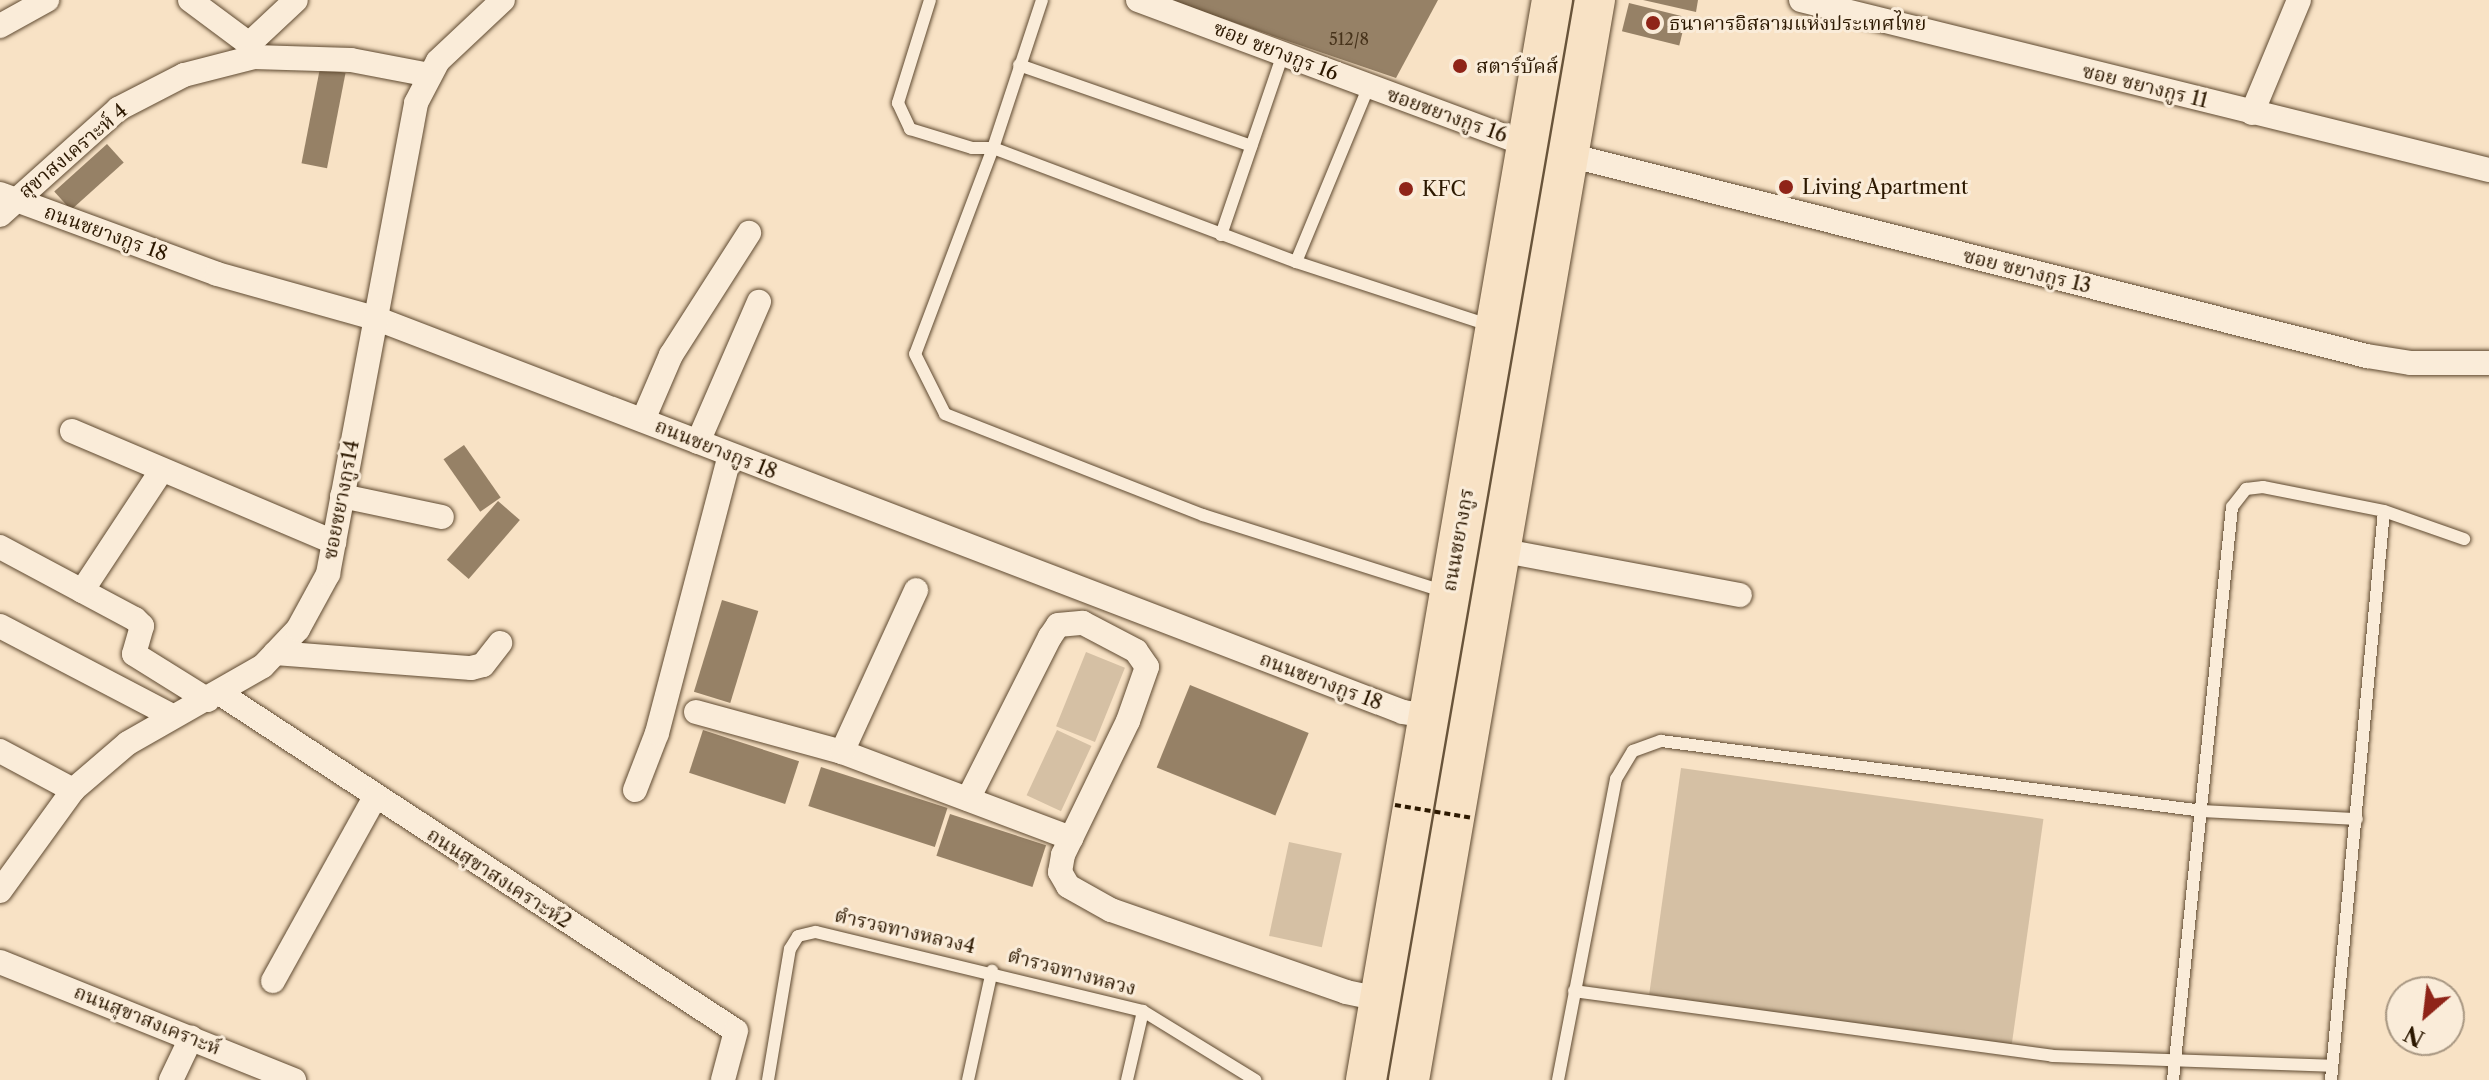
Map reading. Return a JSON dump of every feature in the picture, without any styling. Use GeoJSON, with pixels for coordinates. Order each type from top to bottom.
{"type":"FeatureCollection","features":[{"type":"Feature","properties":{"kind":"main road","name":"ถนนชยางกูร"},"geometry":{"type":"LineString","coordinates":[[1366,1080],[1552,0]]}},
{"type":"Feature","properties":{"kind":"main road"},"geometry":{"type":"LineString","coordinates":[[1409,1080],[1595,0]]}},
{"type":"Feature","properties":{"kind":"main road"},"geometry":{"type":"LineString","coordinates":[[1526,144],[1569,155]]}},
{"type":"Feature","properties":{"kind":"street"},"geometry":{"type":"LineString","coordinates":[[0,26],[47,0]]}},
{"type":"Feature","properties":{"kind":"street"},"geometry":{"type":"LineString","coordinates":[[190,0],[249,44],[296,0]]}},
{"type":"Feature","properties":{"kind":"street","name":"ซอยชยางกูร14"},"geometry":{"type":"LineString","coordinates":[[0,891],[73,790],[128,743],[172,716],[215,697],[275,653],[298,629],[320,588],[334,542],[416,103],[430,75],[503,0]]}},
{"type":"Feature","properties":{"kind":"street","name":"ซอย ชยางกูร 16"},"geometry":{"type":"LineString","coordinates":[[1138,0],[1369,86]]}},
{"type":"Feature","properties":{"kind":"street","name":"ซอย ชยางกูร 11"},"geometry":{"type":"LineString","coordinates":[[1801,0],[2489,170]]}},
{"type":"Feature","properties":{"kind":"street"},"geometry":{"type":"LineString","coordinates":[[2252,113],[2299,0]]}},
{"type":"Feature","properties":{"kind":"street","name":"สุขาสงเคราะห์ 4"},"geometry":{"type":"LineString","coordinates":[[5,203],[118,109],[184,75],[224,62],[254,57],[351,60],[430,75]]}},
{"type":"Feature","properties":{"kind":"street","name":"ซอยชยางกูร 16"},"geometry":{"type":"LineString","coordinates":[[1369,86],[1526,144]]}},
{"type":"Feature","properties":{"kind":"street","name":"ซอย ชยางกูร 13"},"geometry":{"type":"LineString","coordinates":[[1569,155],[2367,356],[2411,363],[2489,363]]}},
{"type":"Feature","properties":{"kind":"street","name":"ถนนชยางกูร 18"},"geometry":{"type":"LineString","coordinates":[[5,203],[217,274],[375,318],[1388,707],[1428,716]]}},
{"type":"Feature","properties":{"kind":"street"},"geometry":{"type":"LineString","coordinates":[[643,420],[671,355],[749,233]]}},
{"type":"Feature","properties":{"kind":"street"},"geometry":{"type":"LineString","coordinates":[[698,442],[759,302]]}},
{"type":"Feature","properties":{"kind":"street"},"geometry":{"type":"LineString","coordinates":[[72,431],[334,542]]}},
{"type":"Feature","properties":{"kind":"street"},"geometry":{"type":"LineString","coordinates":[[635,790],[657,733],[730,455]]}},
{"type":"Feature","properties":{"kind":"street"},"geometry":{"type":"LineString","coordinates":[[0,547],[82,591],[161,471]]}},
{"type":"Feature","properties":{"kind":"street"},"geometry":{"type":"LineString","coordinates":[[342,496],[442,517]]}},
{"type":"Feature","properties":{"kind":"street"},"geometry":{"type":"LineString","coordinates":[[1499,550],[1740,595]]}},
{"type":"Feature","properties":{"kind":"street"},"geometry":{"type":"LineString","coordinates":[[842,752],[916,590]]}},
{"type":"Feature","properties":{"kind":"street","name":"ถนนสุขาสงเคราะห์2"},"geometry":{"type":"LineString","coordinates":[[82,591],[142,626],[134,648],[139,658],[215,697],[736,1031],[723,1080]]}},
{"type":"Feature","properties":{"kind":"street"},"geometry":{"type":"LineString","coordinates":[[968,799],[1058,625],[1083,623],[1136,651],[1147,667],[1128,721],[1071,838],[1060,872],[1082,898],[1346,992],[1379,999]]}},
{"type":"Feature","properties":{"kind":"street"},"geometry":{"type":"LineString","coordinates":[[0,626],[172,716]]}},
{"type":"Feature","properties":{"kind":"street"},"geometry":{"type":"LineString","coordinates":[[275,653],[471,668],[483,665],[500,643]]}},
{"type":"Feature","properties":{"kind":"street"},"geometry":{"type":"LineString","coordinates":[[696,712],[842,752],[1071,838]]}},
{"type":"Feature","properties":{"kind":"street"},"geometry":{"type":"LineString","coordinates":[[0,751],[73,790]]}},
{"type":"Feature","properties":{"kind":"street"},"geometry":{"type":"LineString","coordinates":[[273,981],[375,797]]}},
{"type":"Feature","properties":{"kind":"street","name":"ถนนสุขาสงเคราะห์"},"geometry":{"type":"LineString","coordinates":[[0,962],[294,1080]]}},
{"type":"Feature","properties":{"kind":"street"},"geometry":{"type":"LineString","coordinates":[[171,1080],[191,1038]]}},
{"type":"Feature","properties":{"kind":"lane"},"geometry":{"type":"LineString","coordinates":[[930,0],[898,103],[910,129],[972,148],[993,148],[1296,262],[1495,327]]}},
{"type":"Feature","properties":{"kind":"lane"},"geometry":{"type":"LineString","coordinates":[[1042,0],[993,148],[915,354],[945,414],[1203,515],[1449,593]]}},
{"type":"Feature","properties":{"kind":"lane"},"geometry":{"type":"LineString","coordinates":[[1221,235],[1283,54]]}},
{"type":"Feature","properties":{"kind":"lane"},"geometry":{"type":"LineString","coordinates":[[1019,65],[1251,146]]}},
{"type":"Feature","properties":{"kind":"lane"},"geometry":{"type":"LineString","coordinates":[[1296,262],[1369,86]]}},
{"type":"Feature","properties":{"kind":"lane"},"geometry":{"type":"LineString","coordinates":[[2173,1080],[2232,507],[2246,489],[2263,487],[2384,511],[2464,539]]}},
{"type":"Feature","properties":{"kind":"lane"},"geometry":{"type":"LineString","coordinates":[[1574,991],[2052,1056],[2332,1073],[2384,511]]}},
{"type":"Feature","properties":{"kind":"lane"},"geometry":{"type":"LineString","coordinates":[[1558,1080],[1616,779],[1633,751],[1661,741],[2203,811],[2357,819]]}},
{"type":"Feature","properties":{"kind":"lane","name":"ตำรวจทางหลวง4"},"geometry":{"type":"LineString","coordinates":[[768,1080],[790,949],[798,936],[816,932],[992,971],[968,1080]]}},
{"type":"Feature","properties":{"kind":"lane","name":"ตำรวจทางหลวง"},"geometry":{"type":"LineString","coordinates":[[992,971],[1143,1011],[1255,1080]]}},
{"type":"Feature","properties":{"kind":"lane","name":"ตำรวจทางหลวง"},"geometry":{"type":"LineString","coordinates":[[1127,1080],[1143,1011]]}},
{"type":"Feature","properties":{"kind":"path"},"geometry":{"type":"LineString","coordinates":[[1395,805],[1473,818]]}},
{"type":"Feature","properties":{"kind":"shaded area"},"geometry":{"type":"Polygon","coordinates":[[[1086,652],[1125,668],[1095,742],[1056,726],[1086,652]]]}},
{"type":"Feature","properties":{"kind":"shaded area"},"geometry":{"type":"Polygon","coordinates":[[[1057,730],[1091,746],[1061,811],[1027,795],[1057,730]]]}},
{"type":"Feature","properties":{"kind":"shaded area"},"geometry":{"type":"Polygon","coordinates":[[[1681,768],[2043,819],[2012,1046],[1649,995],[1681,768]]]}},
{"type":"Feature","properties":{"kind":"shaded area"},"geometry":{"type":"Polygon","coordinates":[[[1289,842],[1342,853],[1322,947],[1269,936],[1289,842]]]}},
{"type":"Feature","properties":{"kind":"building"},"geometry":{"type":"Polygon","coordinates":[[[1168,0],[1438,0],[1396,78],[1168,0]]]}},
{"type":"Feature","properties":{"kind":"building"},"geometry":{"type":"Polygon","coordinates":[[[1643,0],[1698,0],[1696,12],[1643,0]]]}},
{"type":"Feature","properties":{"kind":"building"},"geometry":{"type":"Polygon","coordinates":[[[1629,3],[1686,17],[1679,45],[1622,31],[1629,3]]]}},
{"type":"Feature","properties":{"kind":"building"},"geometry":{"type":"Polygon","coordinates":[[[320,68],[346,73],[327,168],[301,163],[320,68]]]}},
{"type":"Feature","properties":{"kind":"building"},"geometry":{"type":"Polygon","coordinates":[[[107,144],[124,163],[71,210],[54,192],[107,144]]]}},
{"type":"Feature","properties":{"kind":"building"},"geometry":{"type":"Polygon","coordinates":[[[464,445],[501,497],[480,512],[444,459],[464,445]]]}},
{"type":"Feature","properties":{"kind":"building"},"geometry":{"type":"Polygon","coordinates":[[[498,501],[520,520],[469,579],[447,560],[498,501]]]}},
{"type":"Feature","properties":{"kind":"building"},"geometry":{"type":"Polygon","coordinates":[[[722,600],[758,611],[730,703],[694,692],[722,600]]]}},
{"type":"Feature","properties":{"kind":"building"},"geometry":{"type":"Polygon","coordinates":[[[1190,685],[1309,733],[1275,815],[1157,768],[1190,685]]]}},
{"type":"Feature","properties":{"kind":"building"},"geometry":{"type":"Polygon","coordinates":[[[703,730],[799,761],[785,804],[689,773],[703,730]]]}},
{"type":"Feature","properties":{"kind":"building"},"geometry":{"type":"Polygon","coordinates":[[[821,767],[947,808],[935,847],[808,806],[821,767]]]}},
{"type":"Feature","properties":{"kind":"building"},"geometry":{"type":"Polygon","coordinates":[[[950,814],[1046,845],[1032,887],[936,856],[950,814]]]}},
{"type":"Feature","properties":{"kind":"place","name":"ธนาคารอิสลามแห่งประเทศไทย"},"geometry":{"type":"Point","coordinates":[1653,23]}},
{"type":"Feature","properties":{"kind":"place","name":"สตาร์บัคส์"},"geometry":{"type":"Point","coordinates":[1460,66]}},
{"type":"Feature","properties":{"kind":"place","name":"Living Apartment"},"geometry":{"type":"Point","coordinates":[1786,187]}},
{"type":"Feature","properties":{"kind":"place","name":"KFC"},"geometry":{"type":"Point","coordinates":[1406,189]}}]}
